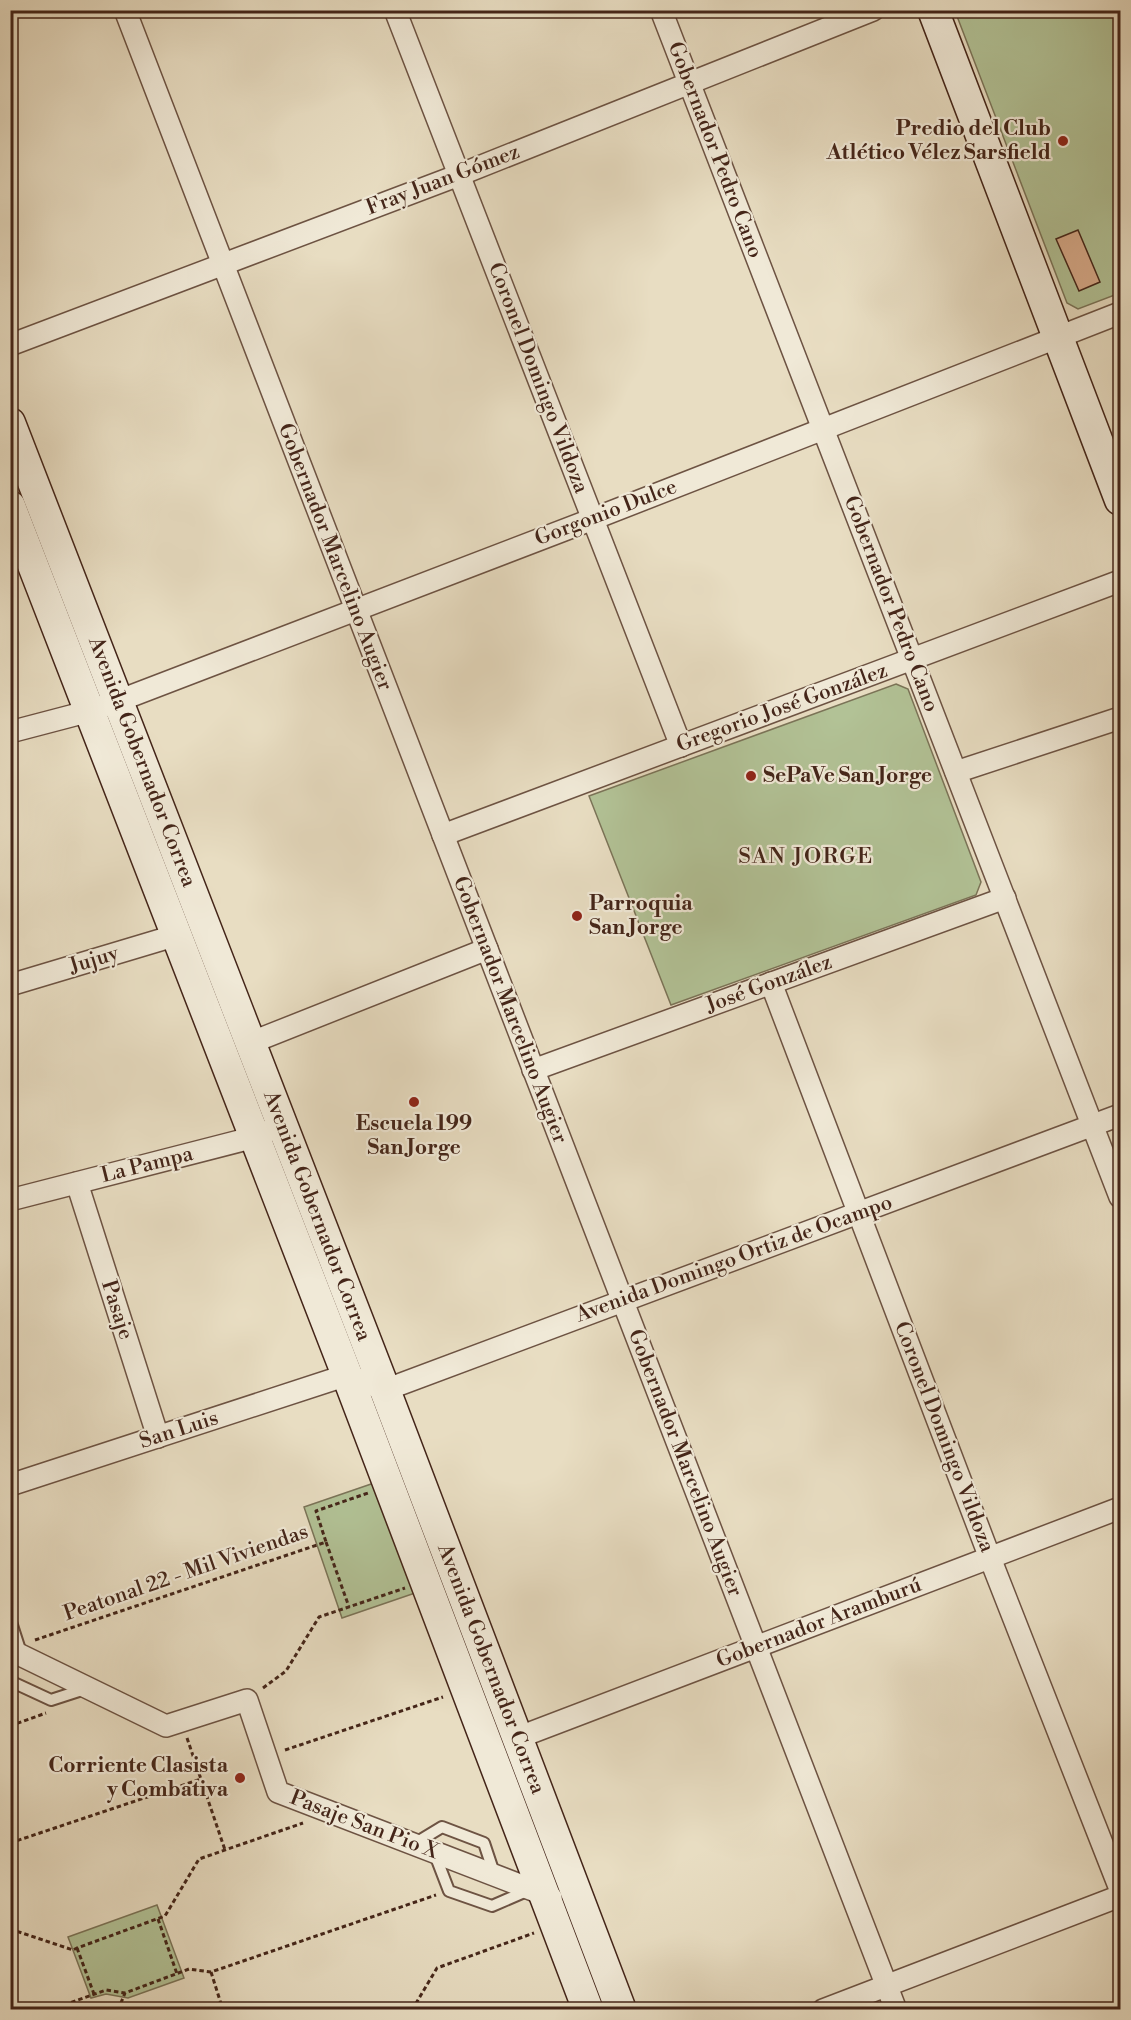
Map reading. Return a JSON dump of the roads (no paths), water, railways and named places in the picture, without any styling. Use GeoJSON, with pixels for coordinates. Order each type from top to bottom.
{"type":"FeatureCollection","features":[{"type":"Feature","properties":{"kind":"main road"},"geometry":{"type":"LineString","coordinates":[[933,10],[1058,337],[1118,485]]}},
{"type":"Feature","properties":{"kind":"main road","name":"Avenida Gobernador Correa"},"geometry":{"type":"LineString","coordinates":[[10,423],[621,2010]]}},
{"type":"Feature","properties":{"kind":"main road","name":"Avenida Gobernador Correa"},"geometry":{"type":"LineString","coordinates":[[10,506],[17,538],[90,711],[347,1375],[466,1689],[537,1893],[556,1925],[588,2010]]}},
{"type":"Feature","properties":{"kind":"street","name":"Gobernador Marcelino Augier"},"geometry":{"type":"LineString","coordinates":[[125,10],[896,2010]]}},
{"type":"Feature","properties":{"kind":"street","name":"Coronel Domingo Vildoza"},"geometry":{"type":"LineString","coordinates":[[396,10],[681,746]]}},
{"type":"Feature","properties":{"kind":"street","name":"Gobernador Pedro Cano"},"geometry":{"type":"LineString","coordinates":[[661,10],[1120,1197]]}},
{"type":"Feature","properties":{"kind":"street","name":"Fray Juan Gómez"},"geometry":{"type":"LineString","coordinates":[[10,345],[459,175],[873,10]]}},
{"type":"Feature","properties":{"kind":"street","name":"Gorgonio Dulce"},"geometry":{"type":"LineString","coordinates":[[10,732],[90,711],[593,519],[1120,313]]}},
{"type":"Feature","properties":{"kind":"street","name":"Gregorio José González"},"geometry":{"type":"LineString","coordinates":[[443,835],[1120,581]]}},
{"type":"Feature","properties":{"kind":"street"},"geometry":{"type":"LineString","coordinates":[[956,772],[1120,718]]}},
{"type":"Feature","properties":{"kind":"street","name":"José González"},"geometry":{"type":"LineString","coordinates":[[533,1070],[1005,898]]}},
{"type":"Feature","properties":{"kind":"street","name":"Jujuy"},"geometry":{"type":"LineString","coordinates":[[10,985],[177,935]]}},
{"type":"Feature","properties":{"kind":"street"},"geometry":{"type":"LineString","coordinates":[[250,1042],[487,949]]}},
{"type":"Feature","properties":{"kind":"street","name":"Coronel Domingo Vildoza"},"geometry":{"type":"LineString","coordinates":[[771,983],[990,1558],[1120,1889]]}},
{"type":"Feature","properties":{"kind":"street","name":"Avenida Domingo Ortiz de Ocampo"},"geometry":{"type":"LineString","coordinates":[[384,1390],[1120,1115]]}},
{"type":"Feature","properties":{"kind":"street","name":"La Pampa"},"geometry":{"type":"LineString","coordinates":[[10,1200],[255,1137],[282,1125]]}},
{"type":"Feature","properties":{"kind":"street","name":"Pasaje"},"geometry":{"type":"LineString","coordinates":[[77,1183],[158,1437]]}},
{"type":"Feature","properties":{"kind":"street"},"geometry":{"type":"LineString","coordinates":[[347,1375],[384,1390]]}},
{"type":"Feature","properties":{"kind":"street","name":"San Luis"},"geometry":{"type":"LineString","coordinates":[[10,1485],[347,1375]]}},
{"type":"Feature","properties":{"kind":"street","name":"Gobernador Aramburú"},"geometry":{"type":"LineString","coordinates":[[517,1738],[1120,1508]]}},
{"type":"Feature","properties":{"kind":"street"},"geometry":{"type":"LineString","coordinates":[[17,1651],[88,1688]]}},
{"type":"Feature","properties":{"kind":"street","name":"Pasaje San Pio X"},"geometry":{"type":"LineString","coordinates":[[88,1688],[166,1726],[247,1700],[278,1792],[537,1893],[579,1902]]}},
{"type":"Feature","properties":{"kind":"street"},"geometry":{"type":"LineString","coordinates":[[824,2010],[1120,1896]]}},
{"type":"Feature","properties":{"kind":"lane"},"geometry":{"type":"LineString","coordinates":[[10,1619],[17,1651]]}},
{"type":"Feature","properties":{"kind":"lane"},"geometry":{"type":"LineString","coordinates":[[10,1681],[51,1700],[88,1688]]}},
{"type":"Feature","properties":{"kind":"lane"},"geometry":{"type":"LineString","coordinates":[[414,1844],[442,1827],[484,1843],[496,1877]]}},
{"type":"Feature","properties":{"kind":"lane"},"geometry":{"type":"LineString","coordinates":[[434,1852],[450,1891],[492,1906],[537,1893]]}},
{"type":"Feature","properties":{"kind":"place","name":"Predio del Club Atlético Vélez Sarsfield"},"geometry":{"type":"Point","coordinates":[1063,141]}},
{"type":"Feature","properties":{"kind":"place","name":"SePaVe San Jorge"},"geometry":{"type":"Point","coordinates":[751,776]}},
{"type":"Feature","properties":{"kind":"place","name":"Parroquia San Jorge"},"geometry":{"type":"Point","coordinates":[577,916]}},
{"type":"Feature","properties":{"kind":"place","name":"Escuela 199 San Jorge"},"geometry":{"type":"Point","coordinates":[414,1102]}},
{"type":"Feature","properties":{"kind":"place","name":"Corriente Clasista y Combativa"},"geometry":{"type":"Point","coordinates":[240,1778]}},
{"type":"Feature","properties":{"kind":"district","name":"SAN JORGE"},"geometry":{"type":"Point","coordinates":[806,856]}}]}
